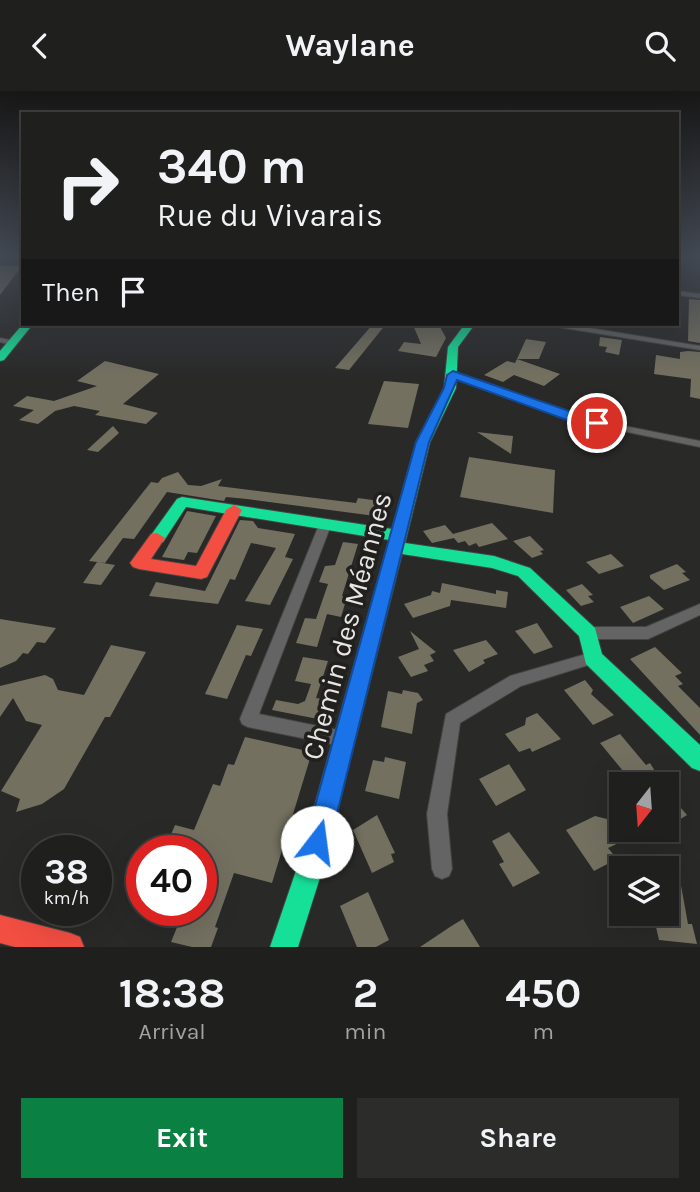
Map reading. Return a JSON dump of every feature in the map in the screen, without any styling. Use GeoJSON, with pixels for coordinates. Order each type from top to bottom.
{"type":"FeatureCollection","features":[{"type":"Feature","properties":{"kind":"street"},"geometry":{"type":"LineString","coordinates":[[0,358],[6,341],[25,326]]}},
{"type":"Feature","properties":{"kind":"street","name":"Chemin des Méannes"},"geometry":{"type":"LineString","coordinates":[[284,947],[310,868],[346,739],[423,442],[450,388],[453,347],[469,326]]}},
{"type":"Feature","properties":{"kind":"street"},"geometry":{"type":"LineString","coordinates":[[564,326],[700,348]]}},
{"type":"Feature","properties":{"kind":"street"},"geometry":{"type":"LineString","coordinates":[[453,375],[572,418],[700,444]]}},
{"type":"Feature","properties":{"kind":"street"},"geometry":{"type":"LineString","coordinates":[[234,510],[201,573],[139,563],[182,502],[234,510],[325,525],[494,562],[524,572],[589,633],[593,659],[700,760]]}},
{"type":"Feature","properties":{"kind":"street"},"geometry":{"type":"LineString","coordinates":[[325,525],[248,719],[346,739]]}},
{"type":"Feature","properties":{"kind":"street"},"geometry":{"type":"LineString","coordinates":[[589,633],[648,633],[700,609]]}},
{"type":"Feature","properties":{"kind":"street"},"geometry":{"type":"LineString","coordinates":[[442,869],[438,814],[452,719],[516,681],[593,659]]}},
{"type":"Feature","properties":{"kind":"street"},"geometry":{"type":"LineString","coordinates":[[0,929],[70,947]]}},
{"type":"Feature","properties":{"kind":"building"},"geometry":{"type":"Polygon","coordinates":[[[689,299],[700,300],[700,343],[688,341],[689,299]]]}},
{"type":"Feature","properties":{"kind":"building"},"geometry":{"type":"Polygon","coordinates":[[[371,326],[384,326],[349,370],[335,368],[371,326]]]}},
{"type":"Feature","properties":{"kind":"building"},"geometry":{"type":"Polygon","coordinates":[[[413,326],[440,326],[446,338],[436,357],[398,351],[404,342],[421,344],[413,326]]]}},
{"type":"Feature","properties":{"kind":"building"},"geometry":{"type":"Polygon","coordinates":[[[600,337],[622,340],[619,355],[605,352],[607,347],[599,346],[600,337]]]}},
{"type":"Feature","properties":{"kind":"building"},"geometry":{"type":"Polygon","coordinates":[[[526,339],[546,342],[539,359],[517,359],[526,339]]]}},
{"type":"Feature","properties":{"kind":"building"},"geometry":{"type":"Polygon","coordinates":[[[680,352],[700,352],[700,399],[690,397],[691,379],[654,374],[656,355],[680,359],[680,352]]]}},
{"type":"Feature","properties":{"kind":"building"},"geometry":{"type":"Polygon","coordinates":[[[517,359],[560,374],[544,386],[514,375],[503,382],[484,375],[507,361],[515,363],[517,359]]]}},
{"type":"Feature","properties":{"kind":"building"},"geometry":{"type":"Polygon","coordinates":[[[105,361],[159,374],[123,404],[158,413],[146,424],[95,415],[100,411],[74,406],[55,411],[38,424],[19,420],[34,410],[13,406],[27,396],[54,401],[97,386],[77,381],[105,361]]]}},
{"type":"Feature","properties":{"kind":"building"},"geometry":{"type":"Polygon","coordinates":[[[384,381],[419,384],[408,428],[368,424],[384,381]]]}},
{"type":"Feature","properties":{"kind":"building"},"geometry":{"type":"Polygon","coordinates":[[[113,426],[119,433],[98,452],[87,450],[113,426]]]}},
{"type":"Feature","properties":{"kind":"building"},"geometry":{"type":"Polygon","coordinates":[[[477,432],[513,436],[511,454],[477,432]]]}},
{"type":"Feature","properties":{"kind":"building"},"geometry":{"type":"Polygon","coordinates":[[[469,457],[555,470],[553,513],[460,497],[469,457]]]}},
{"type":"Feature","properties":{"kind":"building"},"geometry":{"type":"Polygon","coordinates":[[[178,472],[188,485],[201,486],[222,479],[218,486],[356,503],[358,498],[380,501],[375,516],[247,499],[226,497],[224,501],[167,492],[134,539],[123,538],[105,563],[89,561],[151,482],[158,483],[162,478],[178,472]]]}},
{"type":"Feature","properties":{"kind":"building"},"geometry":{"type":"Polygon","coordinates":[[[187,511],[216,516],[197,553],[188,552],[184,560],[162,557],[187,511]]]}},
{"type":"Feature","properties":{"kind":"building"},"geometry":{"type":"Polygon","coordinates":[[[240,520],[253,521],[258,528],[295,534],[285,557],[293,559],[270,605],[245,601],[276,548],[251,543],[235,580],[230,579],[218,604],[149,596],[156,582],[205,591],[240,520]]]}},
{"type":"Feature","properties":{"kind":"building"},"geometry":{"type":"Polygon","coordinates":[[[492,523],[508,539],[479,547],[476,543],[469,546],[465,541],[458,543],[454,538],[432,543],[423,531],[445,525],[453,534],[492,523]]]}},
{"type":"Feature","properties":{"kind":"building"},"geometry":{"type":"Polygon","coordinates":[[[530,536],[544,550],[540,551],[543,554],[532,558],[513,541],[530,536]]]}},
{"type":"Feature","properties":{"kind":"building"},"geometry":{"type":"Polygon","coordinates":[[[343,542],[358,544],[342,596],[347,597],[341,617],[327,614],[317,647],[296,643],[305,618],[316,619],[328,584],[319,582],[325,566],[335,565],[343,542]]]}},
{"type":"Feature","properties":{"kind":"building"},"geometry":{"type":"Polygon","coordinates":[[[611,554],[624,566],[599,574],[586,562],[611,554]]]}},
{"type":"Feature","properties":{"kind":"building"},"geometry":{"type":"Polygon","coordinates":[[[97,562],[115,565],[101,585],[83,583],[97,562]]]}},
{"type":"Feature","properties":{"kind":"building"},"geometry":{"type":"Polygon","coordinates":[[[677,564],[690,580],[664,590],[650,578],[650,575],[677,564]]]}},
{"type":"Feature","properties":{"kind":"building"},"geometry":{"type":"Polygon","coordinates":[[[442,583],[496,594],[496,590],[508,592],[506,608],[451,600],[450,606],[413,618],[404,604],[431,595],[432,591],[440,593],[442,583]]]}},
{"type":"Feature","properties":{"kind":"building"},"geometry":{"type":"Polygon","coordinates":[[[582,584],[593,595],[588,596],[594,602],[581,606],[566,590],[582,584]]]}},
{"type":"Feature","properties":{"kind":"building"},"geometry":{"type":"Polygon","coordinates":[[[649,596],[664,609],[633,623],[620,607],[649,596]]]}},
{"type":"Feature","properties":{"kind":"building"},"geometry":{"type":"Polygon","coordinates":[[[0,619],[56,628],[45,643],[37,642],[28,654],[23,653],[16,661],[0,668],[0,619]]]}},
{"type":"Feature","properties":{"kind":"building"},"geometry":{"type":"Polygon","coordinates":[[[537,623],[553,647],[534,654],[515,631],[537,623]]]}},
{"type":"Feature","properties":{"kind":"building"},"geometry":{"type":"Polygon","coordinates":[[[237,625],[263,629],[251,656],[246,655],[227,699],[205,694],[237,625]]]}},
{"type":"Feature","properties":{"kind":"building"},"geometry":{"type":"Polygon","coordinates":[[[410,631],[436,652],[430,655],[434,661],[424,665],[428,671],[411,677],[398,657],[419,649],[410,631]]]}},
{"type":"Feature","properties":{"kind":"building"},"geometry":{"type":"Polygon","coordinates":[[[486,640],[498,654],[483,660],[485,663],[469,672],[453,650],[486,640]]]}},
{"type":"Feature","properties":{"kind":"building"},"geometry":{"type":"Polygon","coordinates":[[[111,645],[146,652],[110,717],[105,717],[64,789],[42,804],[16,812],[20,799],[1,791],[42,725],[26,721],[13,698],[0,717],[0,686],[45,675],[53,679],[58,690],[84,695],[111,645]]]}},
{"type":"Feature","properties":{"kind":"building"},"geometry":{"type":"Polygon","coordinates":[[[655,647],[682,673],[675,676],[683,684],[678,686],[700,708],[700,735],[630,659],[655,647]]]}},
{"type":"Feature","properties":{"kind":"building"},"geometry":{"type":"Polygon","coordinates":[[[303,657],[328,661],[316,698],[329,700],[323,720],[272,710],[276,700],[298,704],[305,701],[311,684],[295,681],[303,657]]]}},
{"type":"Feature","properties":{"kind":"building"},"geometry":{"type":"Polygon","coordinates":[[[585,680],[593,690],[591,694],[614,715],[593,725],[564,690],[585,680]]]}},
{"type":"Feature","properties":{"kind":"building"},"geometry":{"type":"Polygon","coordinates":[[[403,690],[418,693],[423,700],[417,703],[412,734],[381,727],[388,691],[402,694],[403,690]]]}},
{"type":"Feature","properties":{"kind":"building"},"geometry":{"type":"Polygon","coordinates":[[[537,713],[561,739],[532,752],[530,748],[519,752],[505,734],[525,725],[526,718],[537,713]]]}},
{"type":"Feature","properties":{"kind":"building"},"geometry":{"type":"Polygon","coordinates":[[[620,734],[646,765],[650,763],[656,772],[624,772],[600,743],[620,734]]]}},
{"type":"Feature","properties":{"kind":"building"},"geometry":{"type":"Polygon","coordinates":[[[245,737],[312,752],[272,883],[234,873],[217,921],[217,835],[171,835],[175,825],[194,830],[213,784],[220,786],[228,764],[234,765],[245,737]]]}},
{"type":"Feature","properties":{"kind":"building"},"geometry":{"type":"Polygon","coordinates":[[[385,757],[406,762],[399,799],[365,791],[373,760],[384,762],[385,757]]]}},
{"type":"Feature","properties":{"kind":"building"},"geometry":{"type":"Polygon","coordinates":[[[509,764],[526,790],[496,806],[479,779],[509,764]]]}},
{"type":"Feature","properties":{"kind":"building"},"geometry":{"type":"Polygon","coordinates":[[[679,806],[687,815],[679,820],[679,806]]]}},
{"type":"Feature","properties":{"kind":"building"},"geometry":{"type":"Polygon","coordinates":[[[377,815],[395,853],[391,854],[394,862],[372,873],[353,830],[377,815]]]}},
{"type":"Feature","properties":{"kind":"building"},"geometry":{"type":"Polygon","coordinates":[[[595,816],[609,822],[609,842],[621,842],[608,848],[615,856],[609,856],[609,863],[594,871],[566,830],[595,816]]]}},
{"type":"Feature","properties":{"kind":"building"},"geometry":{"type":"Polygon","coordinates":[[[509,832],[540,873],[513,887],[499,864],[504,862],[492,841],[509,832]]]}},
{"type":"Feature","properties":{"kind":"building"},"geometry":{"type":"Polygon","coordinates":[[[680,880],[688,924],[692,924],[697,944],[659,940],[656,927],[651,926],[679,926],[680,880]]]}},
{"type":"Feature","properties":{"kind":"building"},"geometry":{"type":"Polygon","coordinates":[[[368,892],[389,940],[376,947],[357,947],[340,906],[368,892]]]}},
{"type":"Feature","properties":{"kind":"building"},"geometry":{"type":"Polygon","coordinates":[[[463,919],[480,947],[420,947],[453,925],[463,919]]]}},
{"type":"Feature","properties":{"kind":"building"},"geometry":{"type":"Polygon","coordinates":[[[178,926],[218,928],[211,947],[192,947],[171,942],[178,926]]]}},
{"type":"Feature","properties":{"kind":"traffic: fast"},"geometry":{"type":"LineString","coordinates":[[0,358],[26,326]]}},
{"type":"Feature","properties":{"kind":"traffic: fast"},"geometry":{"type":"LineString","coordinates":[[284,947],[310,868],[423,442],[450,388],[453,347],[469,326]]}},
{"type":"Feature","properties":{"kind":"traffic: fast"},"geometry":{"type":"LineString","coordinates":[[157,538],[182,502],[399,536]]}},
{"type":"Feature","properties":{"kind":"traffic: fast"},"geometry":{"type":"LineString","coordinates":[[396,547],[494,562],[524,572],[588,633],[593,658],[700,760]]}},
{"type":"Feature","properties":{"kind":"traffic: jam"},"geometry":{"type":"LineString","coordinates":[[157,538],[139,563],[201,573],[234,510]]}},
{"type":"Feature","properties":{"kind":"traffic: jam"},"geometry":{"type":"LineString","coordinates":[[0,929],[70,947]]}},
{"type":"Feature","properties":{"kind":"route"},"geometry":{"type":"LineString","coordinates":[[317,842],[384,595],[412,478],[423,442],[450,388],[453,375],[572,418],[597,423]]}}]}
